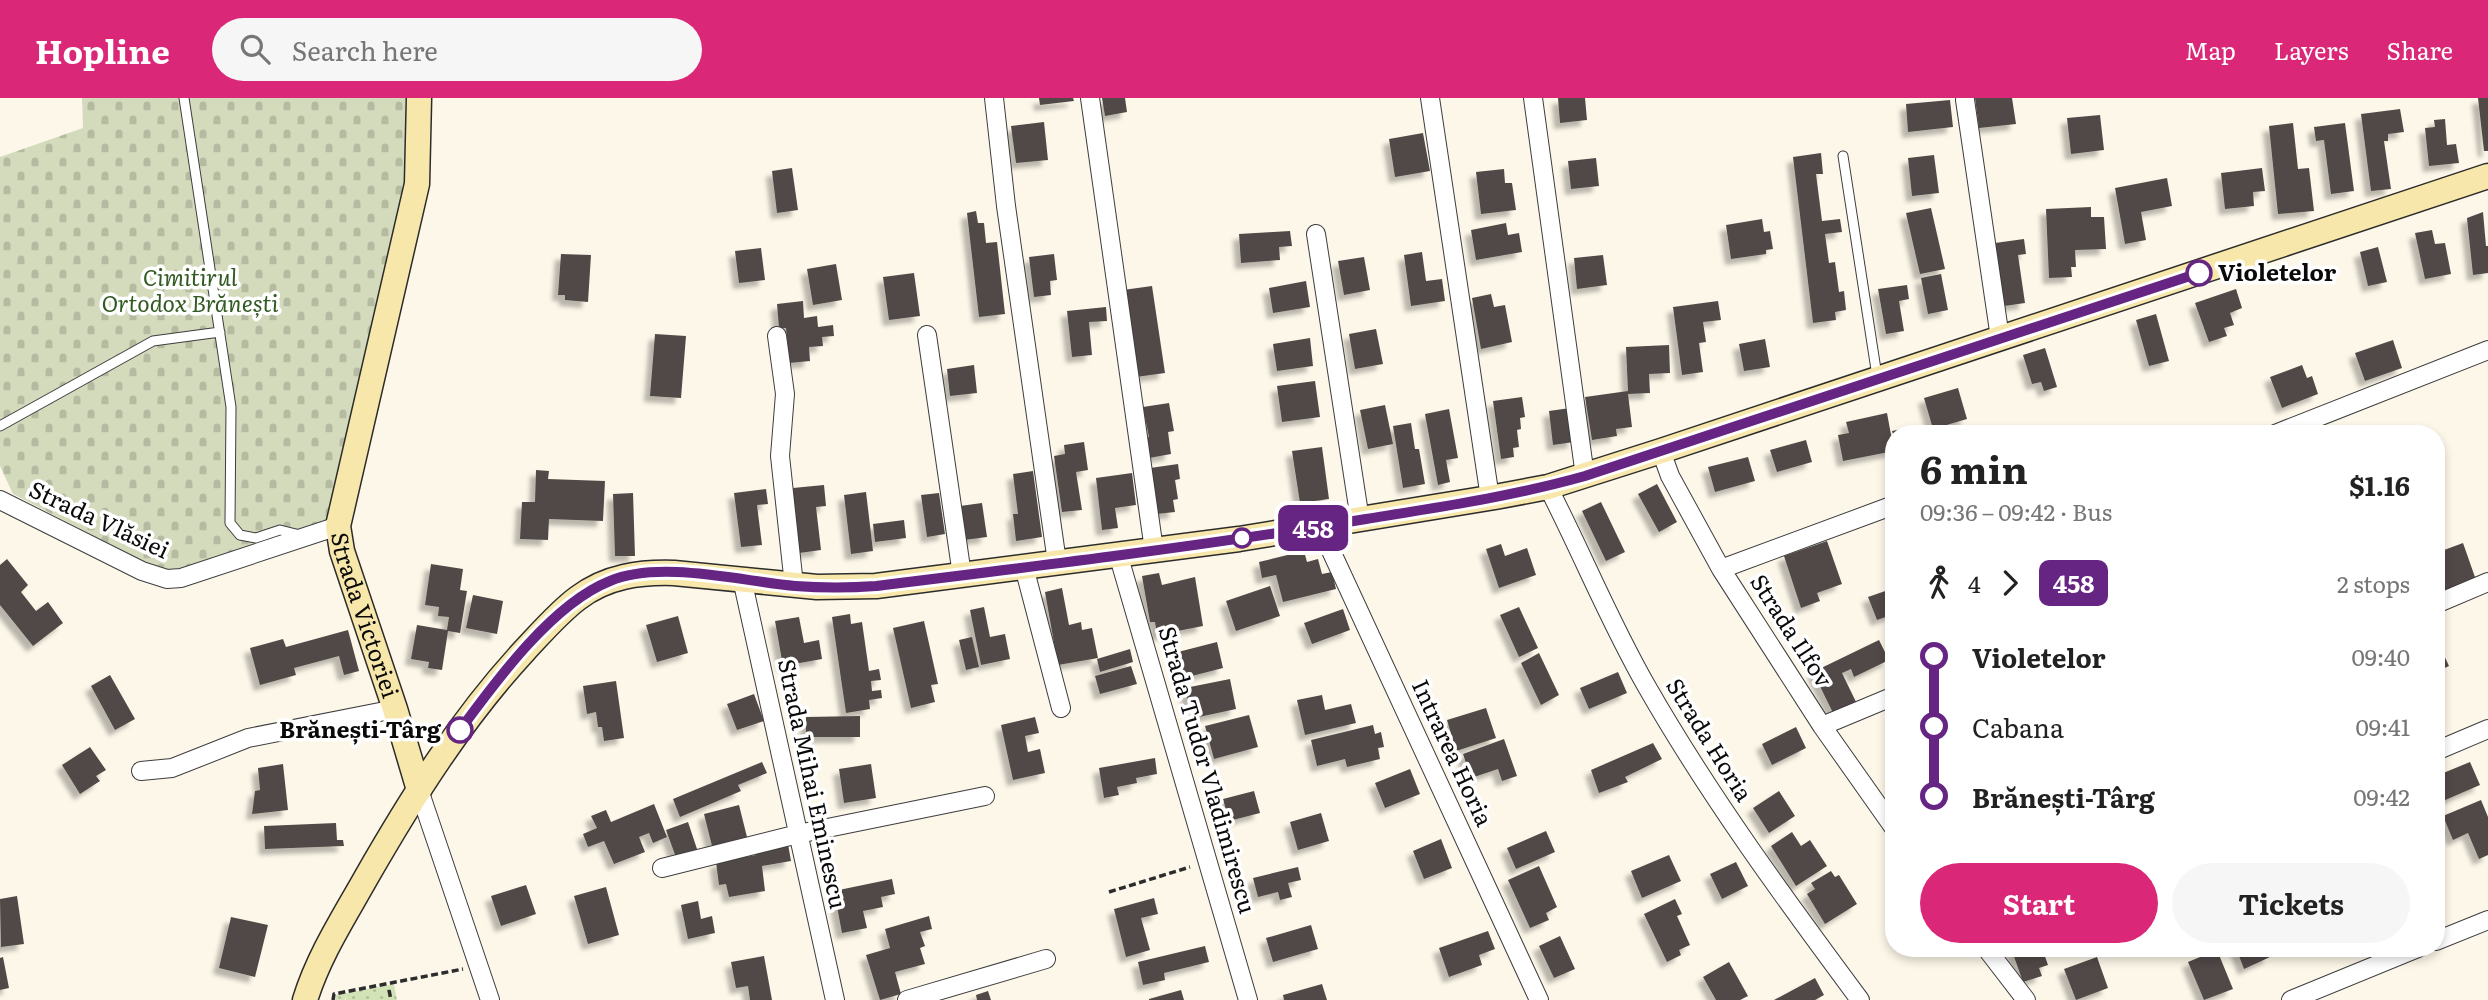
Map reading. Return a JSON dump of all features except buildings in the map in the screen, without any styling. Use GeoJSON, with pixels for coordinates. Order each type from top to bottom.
{"type":"FeatureCollection","features":[{"type":"Feature","properties":{"kind":"main road","name":"Strada Victoriei"},"geometry":{"type":"LineString","coordinates":[[419,98],[416,184],[338,526],[342,551],[419,790]]}},
{"type":"Feature","properties":{"kind":"main road"},"geometry":{"type":"LineString","coordinates":[[305,1000],[333,934],[446,749],[504,673],[539,635],[579,597],[612,580],[650,572],[843,588],[962,575],[1320,527],[1548,486],[1661,452],[2488,176]]}},
{"type":"Feature","properties":{"kind":"street"},"geometry":{"type":"LineString","coordinates":[[994,98],[1006,206],[1057,562]]}},
{"type":"Feature","properties":{"kind":"street"},"geometry":{"type":"LineString","coordinates":[[1090,98],[1154,550]]}},
{"type":"Feature","properties":{"kind":"street"},"geometry":{"type":"LineString","coordinates":[[1430,98],[1490,498]]}},
{"type":"Feature","properties":{"kind":"street"},"geometry":{"type":"LineString","coordinates":[[1533,98],[1585,476]]}},
{"type":"Feature","properties":{"kind":"street"},"geometry":{"type":"LineString","coordinates":[[1965,100],[2000,338]]}},
{"type":"Feature","properties":{"kind":"street"},"geometry":{"type":"LineString","coordinates":[[1316,234],[1360,520]]}},
{"type":"Feature","properties":{"kind":"street"},"geometry":{"type":"LineString","coordinates":[[927,335],[962,575]]}},
{"type":"Feature","properties":{"kind":"street"},"geometry":{"type":"LineString","coordinates":[[777,336],[785,394],[780,456],[794,586]]}},
{"type":"Feature","properties":{"kind":"street"},"geometry":{"type":"LineString","coordinates":[[2298,425],[2488,350]]}},
{"type":"Feature","properties":{"kind":"street","name":"Strada Ilfov"},"geometry":{"type":"LineString","coordinates":[[1661,452],[1670,476],[1721,569],[1822,726],[1885,815]]}},
{"type":"Feature","properties":{"kind":"street","name":"Strada Horia"},"geometry":{"type":"LineString","coordinates":[[1548,486],[1603,603],[1646,686],[1679,741],[1772,882],[1860,1000]]}},
{"type":"Feature","properties":{"kind":"street","name":"Strada Vlăsiei"},"geometry":{"type":"LineString","coordinates":[[0,500],[142,571],[167,579],[181,578],[338,526]]}},
{"type":"Feature","properties":{"kind":"street"},"geometry":{"type":"LineString","coordinates":[[1721,569],[1885,508]]}},
{"type":"Feature","properties":{"kind":"street","name":"Intrarea Horia"},"geometry":{"type":"LineString","coordinates":[[1320,527],[1539,1000]]}},
{"type":"Feature","properties":{"kind":"street","name":"Strada Tudor Vladimirescu"},"geometry":{"type":"LineString","coordinates":[[1118,554],[1248,1000]]}},
{"type":"Feature","properties":{"kind":"street"},"geometry":{"type":"LineString","coordinates":[[1024,567],[1062,708]]}},
{"type":"Feature","properties":{"kind":"street","name":"Strada Mihai Eminescu"},"geometry":{"type":"LineString","coordinates":[[742,579],[835,1000]]}},
{"type":"Feature","properties":{"kind":"street"},"geometry":{"type":"LineString","coordinates":[[2445,600],[2488,582]]}},
{"type":"Feature","properties":{"kind":"street"},"geometry":{"type":"LineString","coordinates":[[1822,726],[1885,700]]}},
{"type":"Feature","properties":{"kind":"street"},"geometry":{"type":"LineString","coordinates":[[141,771],[181,765],[248,738],[395,709]]}},
{"type":"Feature","properties":{"kind":"street"},"geometry":{"type":"LineString","coordinates":[[2445,747],[2488,729]]}},
{"type":"Feature","properties":{"kind":"street","name":"Strada Victoriei"},"geometry":{"type":"LineString","coordinates":[[419,790],[490,1000]]}},
{"type":"Feature","properties":{"kind":"street"},"geometry":{"type":"LineString","coordinates":[[662,868],[798,834],[985,796]]}},
{"type":"Feature","properties":{"kind":"street"},"geometry":{"type":"LineString","coordinates":[[2445,937],[2488,920]]}},
{"type":"Feature","properties":{"kind":"street"},"geometry":{"type":"LineString","coordinates":[[1993,957],[2026,1000]]}},
{"type":"Feature","properties":{"kind":"street"},"geometry":{"type":"LineString","coordinates":[[2291,1000],[2396,957]]}},
{"type":"Feature","properties":{"kind":"street"},"geometry":{"type":"LineString","coordinates":[[907,1000],[1046,959]]}},
{"type":"Feature","properties":{"kind":"lane"},"geometry":{"type":"LineString","coordinates":[[184,98],[230,407],[230,523],[240,535],[256,538],[280,530],[308,537]]}},
{"type":"Feature","properties":{"kind":"lane"},"geometry":{"type":"LineString","coordinates":[[1843,156],[1878,378]]}},
{"type":"Feature","properties":{"kind":"lane"},"geometry":{"type":"LineString","coordinates":[[0,426],[153,341],[220,332]]}},
{"type":"Feature","properties":{"kind":"path"},"geometry":{"type":"LineString","coordinates":[[1109,892],[1209,861]]}},
{"type":"Feature","properties":{"kind":"path"},"geometry":{"type":"LineString","coordinates":[[333,1000],[334,993],[463,969]]}},
{"type":"Feature","properties":{"kind":"path"},"geometry":{"type":"LineString","coordinates":[[389,990],[391,1000]]}},
{"type":"Feature","properties":{"kind":"green space","name":"Cimitirul Ortodox Brănești"},"geometry":{"type":"Polygon","coordinates":[[[82,98],[410,98],[410,178],[334,525],[170,573],[13,494],[0,466],[0,157],[83,128],[82,98]]]}},
{"type":"Feature","properties":{"kind":"green space"},"geometry":{"type":"Polygon","coordinates":[[[394,984],[397,1000],[346,1000],[345,997],[345,1000],[335,1000],[336,995],[394,984]]]}},
{"type":"Feature","properties":{"kind":"bus line","name":"458"},"geometry":{"type":"LineString","coordinates":[[460,730],[504,673],[555,618],[579,597],[598,586],[629,575],[650,572],[697,574],[794,586],[876,586],[1239,539],[1495,497],[1585,476],[1661,452],[2199,273]]}},
{"type":"Feature","properties":{"kind":"place","name":"Violetelor"},"geometry":{"type":"Point","coordinates":[2199,273]}},
{"type":"Feature","properties":{"kind":"place","name":"Brănești-Târg"},"geometry":{"type":"Point","coordinates":[460,730]}}]}
